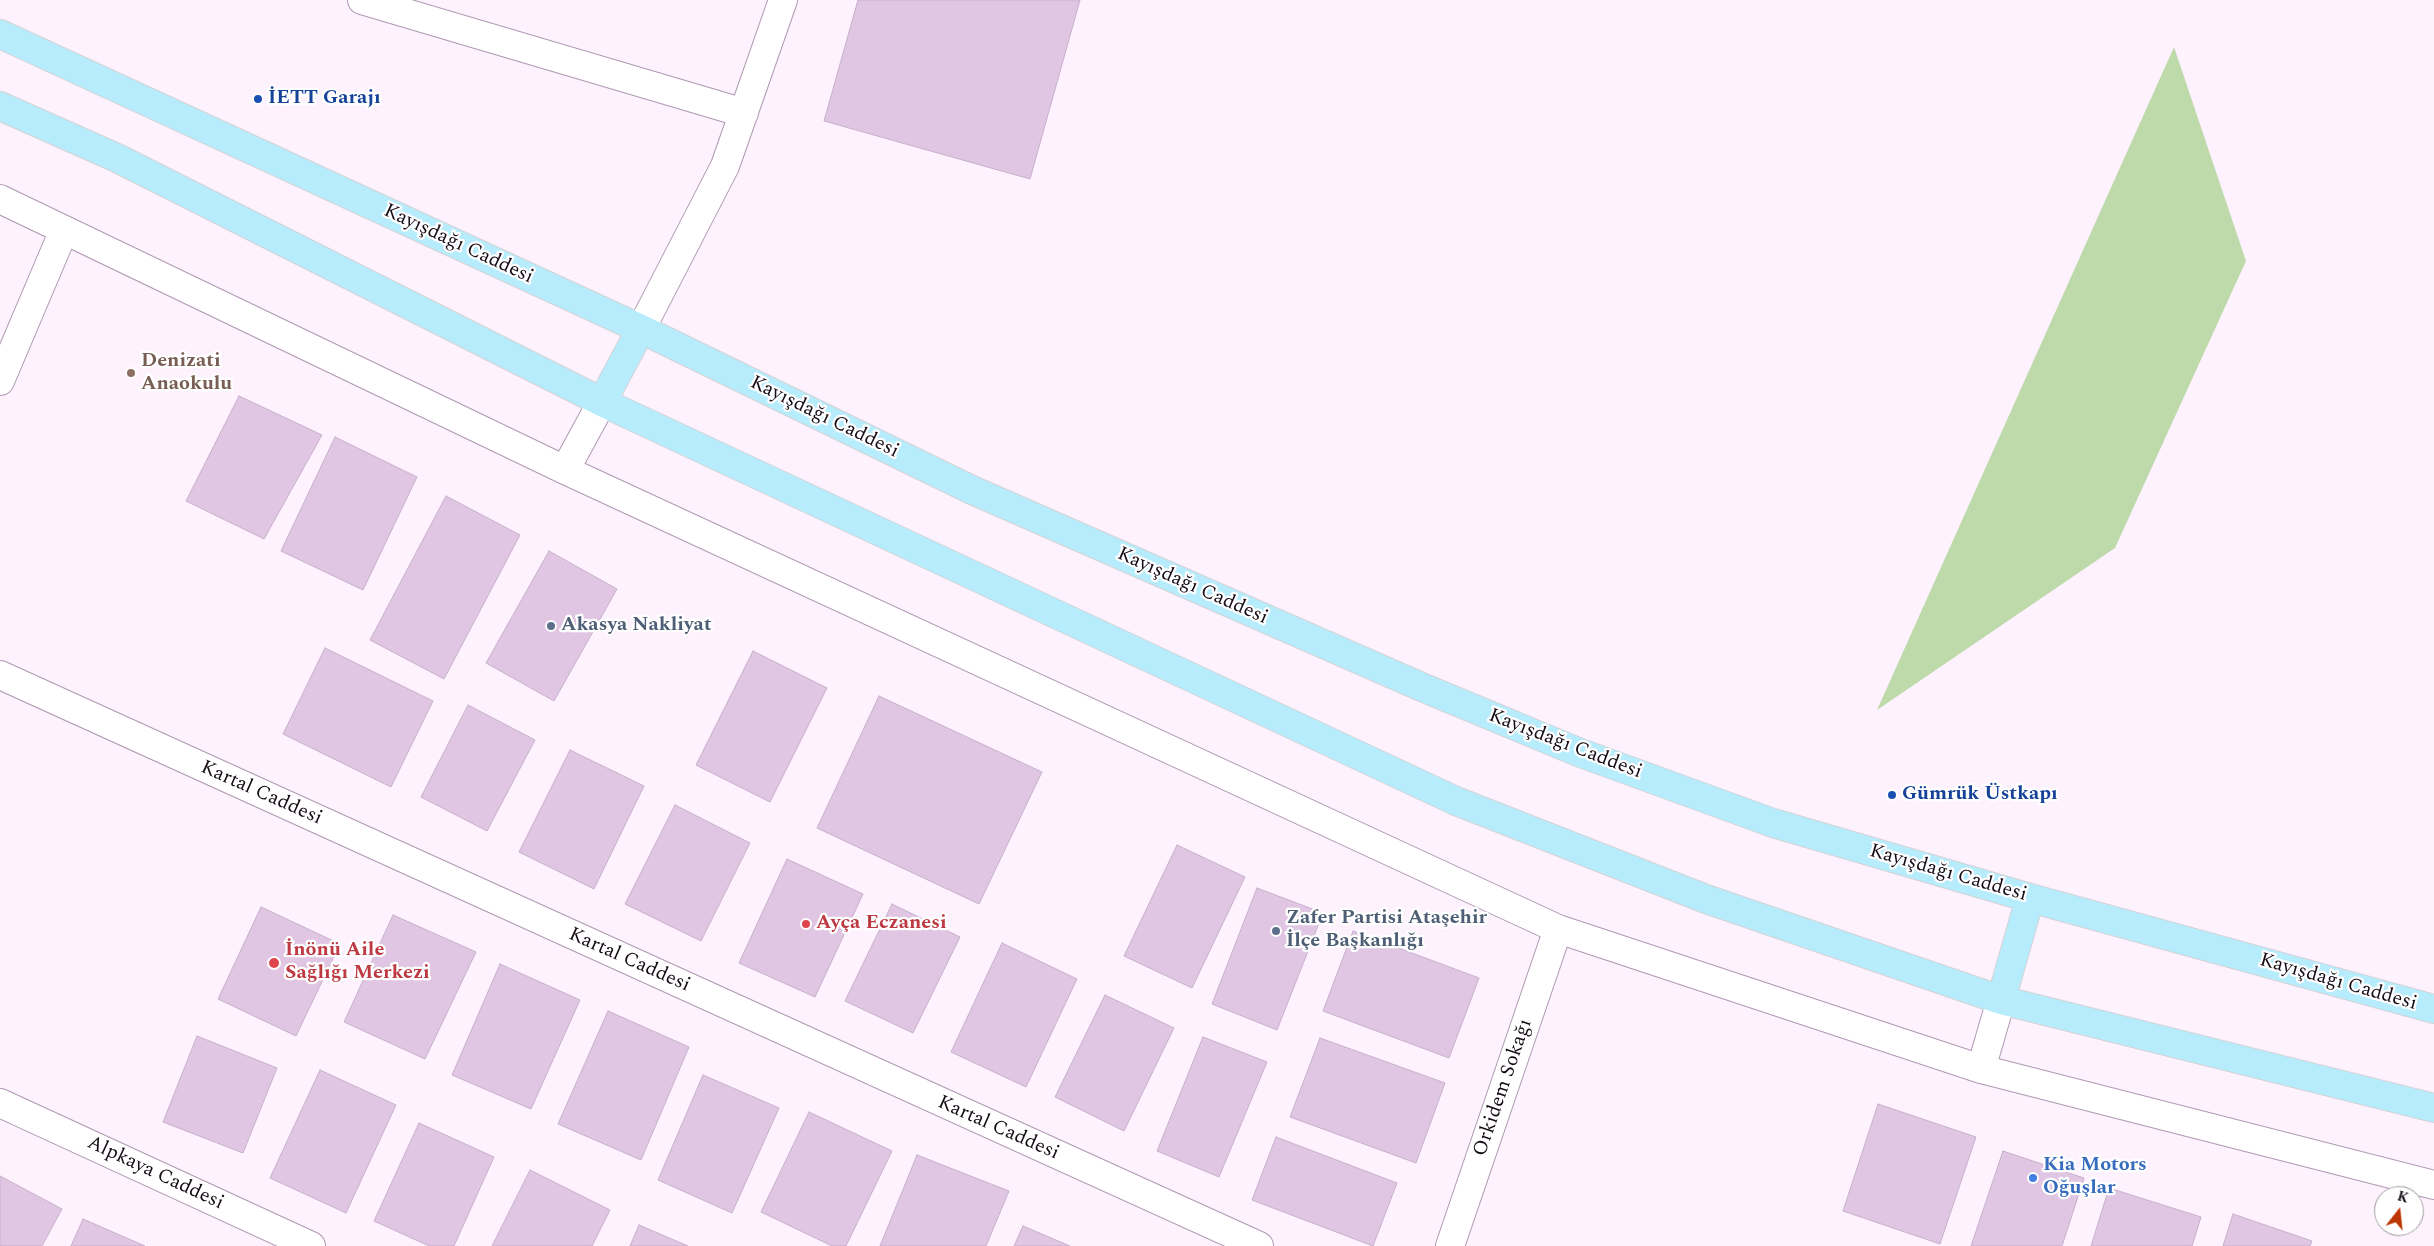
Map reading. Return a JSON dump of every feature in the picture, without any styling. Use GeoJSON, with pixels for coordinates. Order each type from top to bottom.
{"type":"FeatureCollection","features":[{"type":"Feature","properties":{"kind":"main road","name":"Kayışdağı Caddesi"},"geometry":{"type":"LineString","coordinates":[[0,34],[641,329],[972,490],[1424,688],[1578,752],[1773,823],[2030,898],[2434,1009]]}},
{"type":"Feature","properties":{"kind":"main road"},"geometry":{"type":"LineString","coordinates":[[0,106],[117,158],[602,402],[1456,802],[1706,898],[2002,1000],[2434,1108]]}},
{"type":"Feature","properties":{"kind":"main road"},"geometry":{"type":"LineString","coordinates":[[602,402],[641,329]]}},
{"type":"Feature","properties":{"kind":"main road"},"geometry":{"type":"LineString","coordinates":[[2002,1000],[2030,898]]}},
{"type":"Feature","properties":{"kind":"street"},"geometry":{"type":"LineString","coordinates":[[362,0],[744,113]]}},
{"type":"Feature","properties":{"kind":"street"},"geometry":{"type":"LineString","coordinates":[[641,329],[725,166],[784,0]]}},
{"type":"Feature","properties":{"kind":"street"},"geometry":{"type":"LineString","coordinates":[[0,199],[564,470],[1558,930],[1981,1068],[2434,1185]]}},
{"type":"Feature","properties":{"kind":"street"},"geometry":{"type":"LineString","coordinates":[[0,381],[64,230]]}},
{"type":"Feature","properties":{"kind":"street"},"geometry":{"type":"LineString","coordinates":[[564,470],[602,402]]}},
{"type":"Feature","properties":{"kind":"street","name":"Kartal Caddesi"},"geometry":{"type":"LineString","coordinates":[[0,675],[1259,1246]]}},
{"type":"Feature","properties":{"kind":"street","name":"Orkidem Sokağı"},"geometry":{"type":"LineString","coordinates":[[1450,1246],[1558,930]]}},
{"type":"Feature","properties":{"kind":"street"},"geometry":{"type":"LineString","coordinates":[[1981,1068],[2002,1000]]}},
{"type":"Feature","properties":{"kind":"street","name":"Alpkaya Caddesi"},"geometry":{"type":"LineString","coordinates":[[0,1103],[311,1246]]}},
{"type":"Feature","properties":{"kind":"green space"},"geometry":{"type":"Polygon","coordinates":[[[2174,47],[2246,261],[2115,548],[1877,710],[2174,47]]]}},
{"type":"Feature","properties":{"kind":"building"},"geometry":{"type":"Polygon","coordinates":[[[858,0],[1080,0],[1030,179],[824,121],[858,0]]]}},
{"type":"Feature","properties":{"kind":"building"},"geometry":{"type":"Polygon","coordinates":[[[239,396],[322,435],[264,539],[186,501],[239,396]]]}},
{"type":"Feature","properties":{"kind":"building"},"geometry":{"type":"Polygon","coordinates":[[[335,437],[417,477],[363,590],[281,551],[335,437]]]}},
{"type":"Feature","properties":{"kind":"building"},"geometry":{"type":"Polygon","coordinates":[[[446,496],[520,535],[444,679],[370,640],[446,496]]]}},
{"type":"Feature","properties":{"kind":"building","name":"Akasya Nakliyat"},"geometry":{"type":"Polygon","coordinates":[[[549,551],[617,589],[554,701],[486,663],[549,551]]]}},
{"type":"Feature","properties":{"kind":"building"},"geometry":{"type":"Polygon","coordinates":[[[325,648],[433,701],[391,787],[283,734],[325,648]]]}},
{"type":"Feature","properties":{"kind":"building"},"geometry":{"type":"Polygon","coordinates":[[[753,651],[827,688],[770,802],[696,765],[753,651]]]}},
{"type":"Feature","properties":{"kind":"building"},"geometry":{"type":"Polygon","coordinates":[[[879,696],[1042,772],[979,904],[817,828],[879,696]]]}},
{"type":"Feature","properties":{"kind":"building"},"geometry":{"type":"Polygon","coordinates":[[[468,705],[535,740],[487,831],[421,797],[468,705]]]}},
{"type":"Feature","properties":{"kind":"building"},"geometry":{"type":"Polygon","coordinates":[[[570,750],[644,786],[594,889],[519,852],[570,750]]]}},
{"type":"Feature","properties":{"kind":"building"},"geometry":{"type":"Polygon","coordinates":[[[675,805],[750,843],[701,941],[625,904],[675,805]]]}},
{"type":"Feature","properties":{"kind":"building"},"geometry":{"type":"Polygon","coordinates":[[[1177,845],[1245,877],[1192,988],[1124,956],[1177,845]]]}},
{"type":"Feature","properties":{"kind":"building"},"geometry":{"type":"Polygon","coordinates":[[[787,859],[863,894],[815,997],[739,963],[787,859]]]}},
{"type":"Feature","properties":{"kind":"building"},"geometry":{"type":"Polygon","coordinates":[[[1257,888],[1323,913],[1277,1030],[1212,1004],[1257,888]]]}},
{"type":"Feature","properties":{"kind":"building"},"geometry":{"type":"Polygon","coordinates":[[[892,904],[960,937],[913,1033],[845,1001],[892,904]]]}},
{"type":"Feature","properties":{"kind":"building"},"geometry":{"type":"Polygon","coordinates":[[[261,907],[340,944],[296,1036],[218,999],[261,907]]]}},
{"type":"Feature","properties":{"kind":"building"},"geometry":{"type":"Polygon","coordinates":[[[393,915],[476,952],[425,1059],[344,1022],[393,915]]]}},
{"type":"Feature","properties":{"kind":"building"},"geometry":{"type":"Polygon","coordinates":[[[1353,931],[1479,978],[1449,1058],[1323,1011],[1353,931]]]}},
{"type":"Feature","properties":{"kind":"building"},"geometry":{"type":"Polygon","coordinates":[[[1002,943],[1077,979],[1026,1087],[951,1052],[1002,943]]]}},
{"type":"Feature","properties":{"kind":"building"},"geometry":{"type":"Polygon","coordinates":[[[500,964],[580,1000],[531,1109],[452,1075],[500,964]]]}},
{"type":"Feature","properties":{"kind":"building"},"geometry":{"type":"Polygon","coordinates":[[[1105,995],[1174,1028],[1124,1131],[1055,1097],[1105,995]]]}},
{"type":"Feature","properties":{"kind":"building"},"geometry":{"type":"Polygon","coordinates":[[[608,1011],[689,1047],[641,1160],[558,1124],[608,1011]]]}},
{"type":"Feature","properties":{"kind":"building"},"geometry":{"type":"Polygon","coordinates":[[[197,1036],[277,1068],[243,1153],[163,1122],[197,1036]]]}},
{"type":"Feature","properties":{"kind":"building"},"geometry":{"type":"Polygon","coordinates":[[[1203,1037],[1267,1062],[1219,1177],[1157,1151],[1203,1037]]]}},
{"type":"Feature","properties":{"kind":"building"},"geometry":{"type":"Polygon","coordinates":[[[1320,1038],[1445,1083],[1416,1163],[1290,1117],[1320,1038]]]}},
{"type":"Feature","properties":{"kind":"building"},"geometry":{"type":"Polygon","coordinates":[[[320,1070],[396,1105],[346,1213],[270,1178],[320,1070]]]}},
{"type":"Feature","properties":{"kind":"building"},"geometry":{"type":"Polygon","coordinates":[[[703,1075],[779,1108],[732,1213],[658,1180],[703,1075]]]}},
{"type":"Feature","properties":{"kind":"building"},"geometry":{"type":"Polygon","coordinates":[[[1878,1104],[1976,1137],[1940,1244],[1843,1211],[1878,1104]]]}},
{"type":"Feature","properties":{"kind":"building"},"geometry":{"type":"Polygon","coordinates":[[[809,1112],[892,1151],[846,1246],[832,1246],[761,1212],[809,1112]]]}},
{"type":"Feature","properties":{"kind":"building"},"geometry":{"type":"Polygon","coordinates":[[[419,1123],[494,1157],[454,1246],[429,1246],[374,1221],[419,1123]]]}},
{"type":"Feature","properties":{"kind":"building"},"geometry":{"type":"Polygon","coordinates":[[[1276,1137],[1397,1183],[1373,1246],[1252,1200],[1276,1137]]]}},
{"type":"Feature","properties":{"kind":"building"},"geometry":{"type":"Polygon","coordinates":[[[2003,1151],[2084,1178],[2062,1246],[1971,1246],[2003,1151]]]}},
{"type":"Feature","properties":{"kind":"building"},"geometry":{"type":"Polygon","coordinates":[[[917,1155],[1009,1191],[986,1246],[880,1246],[917,1155]]]}},
{"type":"Feature","properties":{"kind":"building"},"geometry":{"type":"Polygon","coordinates":[[[530,1170],[610,1210],[592,1246],[492,1246],[530,1170]]]}},
{"type":"Feature","properties":{"kind":"building"},"geometry":{"type":"Polygon","coordinates":[[[0,1176],[62,1209],[42,1246],[0,1246],[0,1176]]]}},
{"type":"Feature","properties":{"kind":"building"},"geometry":{"type":"Polygon","coordinates":[[[2109,1188],[2201,1217],[2192,1246],[2091,1246],[2109,1188]]]}},
{"type":"Feature","properties":{"kind":"building"},"geometry":{"type":"Polygon","coordinates":[[[2233,1214],[2312,1241],[2310,1246],[2223,1246],[2233,1214]]]}},
{"type":"Feature","properties":{"kind":"building"},"geometry":{"type":"Polygon","coordinates":[[[83,1219],[145,1246],[71,1246],[83,1219]]]}},
{"type":"Feature","properties":{"kind":"building"},"geometry":{"type":"Polygon","coordinates":[[[639,1225],[688,1246],[630,1246],[639,1225]]]}},
{"type":"Feature","properties":{"kind":"building"},"geometry":{"type":"Polygon","coordinates":[[[1023,1226],[1070,1246],[1014,1246],[1023,1226]]]}},
{"type":"Feature","properties":{"kind":"place","name":"İETT Garajı"},"geometry":{"type":"Point","coordinates":[258,99]}},
{"type":"Feature","properties":{"kind":"place","name":"Denizati Anaokulu"},"geometry":{"type":"Point","coordinates":[131,373]}},
{"type":"Feature","properties":{"kind":"place","name":"Akasya Nakliyat"},"geometry":{"type":"Point","coordinates":[551,626]}},
{"type":"Feature","properties":{"kind":"place","name":"Gümrük Üstkapı"},"geometry":{"type":"Point","coordinates":[1892,795]}},
{"type":"Feature","properties":{"kind":"place","name":"Ayça Eczanesi"},"geometry":{"type":"Point","coordinates":[806,924]}},
{"type":"Feature","properties":{"kind":"place","name":"Zafer Partisi Ataşehir İlçe Başkanlığı"},"geometry":{"type":"Point","coordinates":[1276,931]}},
{"type":"Feature","properties":{"kind":"place","name":"İnönü Aile Sağlığı Merkezi"},"geometry":{"type":"Point","coordinates":[274,963]}},
{"type":"Feature","properties":{"kind":"place","name":"Kia Motors Oğuşlar"},"geometry":{"type":"Point","coordinates":[2033,1178]}}]}
